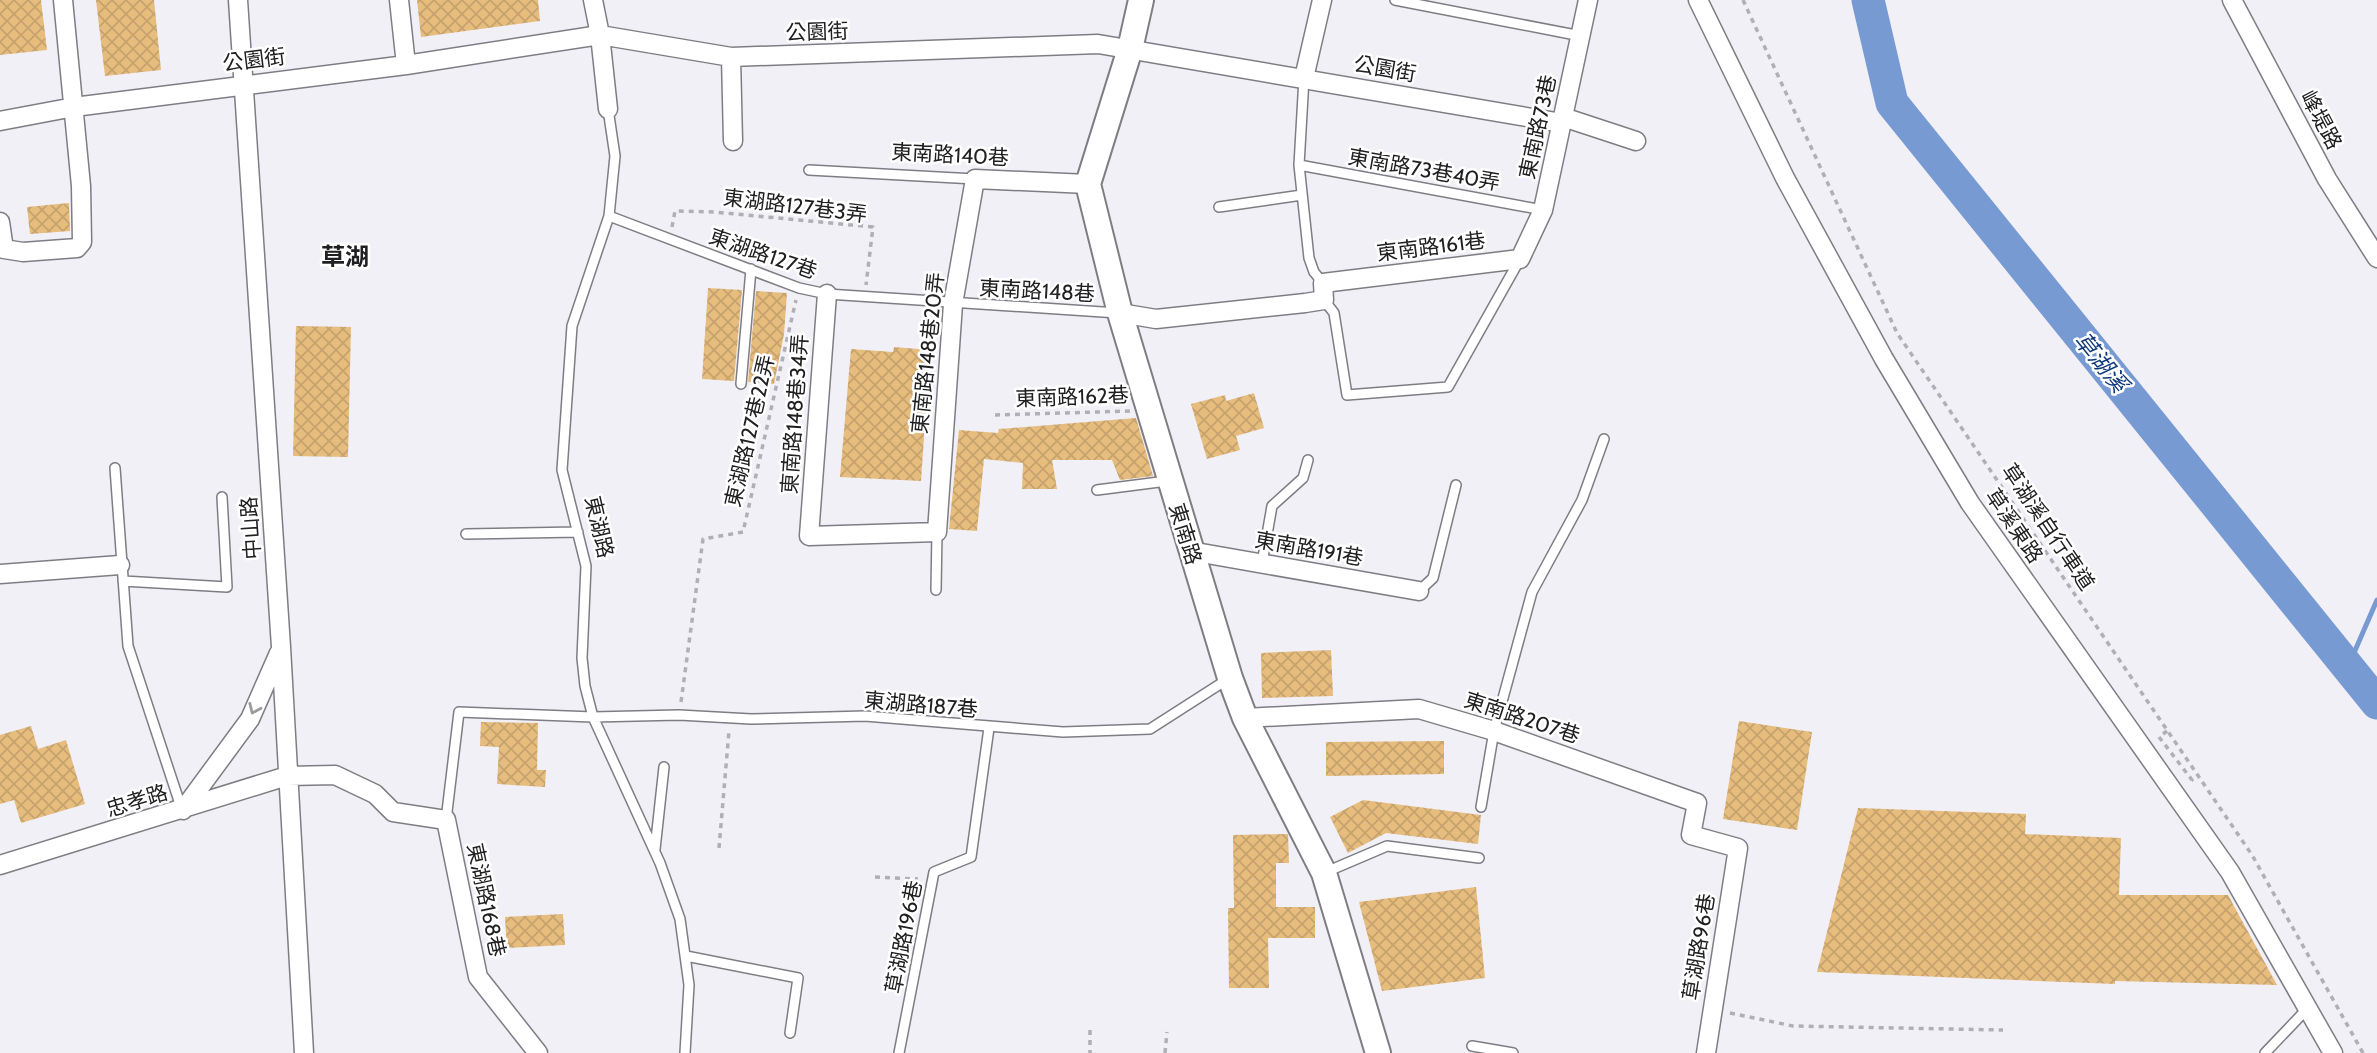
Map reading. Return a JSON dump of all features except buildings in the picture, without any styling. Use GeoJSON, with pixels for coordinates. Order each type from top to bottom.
{"type":"FeatureCollection","features":[{"type":"Feature","properties":{"kind":"street"},"geometry":{"type":"LineString","coordinates":[[0,222],[4,249],[23,252],[77,248],[82,242],[74,107],[63,0]]}},
{"type":"Feature","properties":{"kind":"street","name":"中山路"},"geometry":{"type":"LineString","coordinates":[[238,0],[281,647],[304,1053]]}},
{"type":"Feature","properties":{"kind":"street"},"geometry":{"type":"LineString","coordinates":[[399,0],[406,65]]}},
{"type":"Feature","properties":{"kind":"street","name":"東湖路"},"geometry":{"type":"LineString","coordinates":[[593,0],[600,35],[608,109]]}},
{"type":"Feature","properties":{"kind":"street"},"geometry":{"type":"LineString","coordinates":[[1088,184],[1130,49],[1141,0]]}},
{"type":"Feature","properties":{"kind":"street"},"geometry":{"type":"LineString","coordinates":[[1304,78],[1322,0]]}},
{"type":"Feature","properties":{"kind":"street","name":"東南路73巷"},"geometry":{"type":"LineString","coordinates":[[1520,259],[1543,210],[1588,0]]}},
{"type":"Feature","properties":{"kind":"street","name":"草溪東路"},"geometry":{"type":"LineString","coordinates":[[1698,0],[1785,178],[1884,359],[1970,503],[2230,872],[2333,1053]]}},
{"type":"Feature","properties":{"kind":"street","name":"峰堤路"},"geometry":{"type":"LineString","coordinates":[[2232,0],[2327,179],[2377,258]]}},
{"type":"Feature","properties":{"kind":"street","name":"公園街"},"geometry":{"type":"LineString","coordinates":[[0,121],[74,107],[406,65],[600,35],[731,57],[1098,44],[1563,120],[1636,141]]}},
{"type":"Feature","properties":{"kind":"street"},"geometry":{"type":"LineString","coordinates":[[731,57],[733,141]]}},
{"type":"Feature","properties":{"kind":"street","name":"東南路140巷"},"geometry":{"type":"LineString","coordinates":[[975,179],[1088,184]]}},
{"type":"Feature","properties":{"kind":"street","name":"東南路148巷20弄"},"geometry":{"type":"LineString","coordinates":[[937,532],[953,304],[975,179]]}},
{"type":"Feature","properties":{"kind":"street","name":"東南路"},"geometry":{"type":"LineString","coordinates":[[1088,184],[1119,313],[1230,678],[1245,718],[1324,873],[1378,1053]]}},
{"type":"Feature","properties":{"kind":"street","name":"東南路161巷"},"geometry":{"type":"LineString","coordinates":[[1119,313],[1156,319],[1520,259]]}},
{"type":"Feature","properties":{"kind":"street","name":"東南路148巷34弄"},"geometry":{"type":"LineString","coordinates":[[827,294],[809,536],[937,532]]}},
{"type":"Feature","properties":{"kind":"street","name":"東南路191巷"},"geometry":{"type":"LineString","coordinates":[[1190,551],[1419,592]]}},
{"type":"Feature","properties":{"kind":"street"},"geometry":{"type":"LineString","coordinates":[[0,575],[122,573]]}},
{"type":"Feature","properties":{"kind":"street"},"geometry":{"type":"LineString","coordinates":[[182,811],[250,719],[281,647]]}},
{"type":"Feature","properties":{"kind":"street","name":"東南路207巷"},"geometry":{"type":"LineString","coordinates":[[1245,718],[1419,709],[1494,731],[1697,803],[1691,835],[1738,848]]}},
{"type":"Feature","properties":{"kind":"street","name":"東湖路168巷"},"geometry":{"type":"LineString","coordinates":[[287,776],[335,775],[375,794],[393,812],[446,820],[478,977],[538,1053]]}},
{"type":"Feature","properties":{"kind":"street","name":"忠孝路"},"geometry":{"type":"LineString","coordinates":[[0,865],[182,811],[287,776]]}},
{"type":"Feature","properties":{"kind":"street","name":"草湖路96巷"},"geometry":{"type":"LineString","coordinates":[[1706,1053],[1738,848]]}},
{"type":"Feature","properties":{"kind":"lane"},"geometry":{"type":"LineString","coordinates":[[1395,0],[1581,36]]}},
{"type":"Feature","properties":{"kind":"lane"},"geometry":{"type":"LineString","coordinates":[[1304,78],[1299,165],[1309,258],[1334,313],[1347,395],[1448,387],[1520,259]]}},
{"type":"Feature","properties":{"kind":"lane","name":"東湖路"},"geometry":{"type":"LineString","coordinates":[[608,109],[615,156],[609,216],[572,326],[562,470],[586,566],[582,657],[593,717],[655,851],[680,919],[689,985],[685,1053]]}},
{"type":"Feature","properties":{"kind":"lane","name":"東南路73巷40弄"},"geometry":{"type":"LineString","coordinates":[[1299,165],[1543,210]]}},
{"type":"Feature","properties":{"kind":"lane","name":"東南路140巷"},"geometry":{"type":"LineString","coordinates":[[809,170],[975,179]]}},
{"type":"Feature","properties":{"kind":"lane"},"geometry":{"type":"LineString","coordinates":[[1219,206],[1302,195]]}},
{"type":"Feature","properties":{"kind":"lane","name":"東湖路127巷"},"geometry":{"type":"LineString","coordinates":[[609,216],[799,288],[827,294],[953,304]]}},
{"type":"Feature","properties":{"kind":"lane"},"geometry":{"type":"LineString","coordinates":[[741,384],[751,270]]}},
{"type":"Feature","properties":{"kind":"lane","name":"東南路148巷"},"geometry":{"type":"LineString","coordinates":[[953,304],[1119,313]]}},
{"type":"Feature","properties":{"kind":"lane"},"geometry":{"type":"LineString","coordinates":[[1481,807],[1494,731],[1532,592],[1582,500],[1604,439]]}},
{"type":"Feature","properties":{"kind":"lane"},"geometry":{"type":"LineString","coordinates":[[1262,563],[1272,506],[1303,478],[1308,460]]}},
{"type":"Feature","properties":{"kind":"lane"},"geometry":{"type":"LineString","coordinates":[[115,468],[128,646],[182,811]]}},
{"type":"Feature","properties":{"kind":"lane"},"geometry":{"type":"LineString","coordinates":[[1097,490],[1168,480]]}},
{"type":"Feature","properties":{"kind":"lane"},"geometry":{"type":"LineString","coordinates":[[1419,592],[1433,578],[1456,485]]}},
{"type":"Feature","properties":{"kind":"lane"},"geometry":{"type":"LineString","coordinates":[[122,573],[227,587],[222,498]]}},
{"type":"Feature","properties":{"kind":"lane"},"geometry":{"type":"LineString","coordinates":[[466,534],[578,532]]}},
{"type":"Feature","properties":{"kind":"lane","name":"東南路148巷20弄"},"geometry":{"type":"LineString","coordinates":[[936,590],[937,532]]}},
{"type":"Feature","properties":{"kind":"lane","name":"東湖路187巷"},"geometry":{"type":"LineString","coordinates":[[593,717],[865,716],[1063,732],[1150,729],[1230,678]]}},
{"type":"Feature","properties":{"kind":"lane","name":"東湖路168巷"},"geometry":{"type":"LineString","coordinates":[[446,820],[459,712],[593,717]]}},
{"type":"Feature","properties":{"kind":"lane","name":"草湖路196巷"},"geometry":{"type":"LineString","coordinates":[[899,1053],[934,872],[971,857],[989,728]]}},
{"type":"Feature","properties":{"kind":"lane"},"geometry":{"type":"LineString","coordinates":[[655,851],[664,767]]}},
{"type":"Feature","properties":{"kind":"lane"},"geometry":{"type":"LineString","coordinates":[[1324,873],[1387,846],[1479,858]]}},
{"type":"Feature","properties":{"kind":"lane"},"geometry":{"type":"LineString","coordinates":[[687,956],[798,978],[790,1033]]}},
{"type":"Feature","properties":{"kind":"lane"},"geometry":{"type":"LineString","coordinates":[[2265,1053],[2307,1009]]}},
{"type":"Feature","properties":{"kind":"lane"},"geometry":{"type":"LineString","coordinates":[[1472,1046],[1513,1053]]}},
{"type":"Feature","properties":{"kind":"path","name":"草湖溪自行車道"},"geometry":{"type":"LineString","coordinates":[[1743,0],[1897,333],[2252,855],[2363,1053]]}},
{"type":"Feature","properties":{"kind":"path","name":"東湖路127巷3弄"},"geometry":{"type":"LineString","coordinates":[[670,239],[675,211],[714,212],[873,227],[864,297]]}},
{"type":"Feature","properties":{"kind":"path","name":"東湖路127巷22弄"},"geometry":{"type":"LineString","coordinates":[[679,715],[703,539],[743,532],[799,288]]}},
{"type":"Feature","properties":{"kind":"path","name":"東南路162巷"},"geometry":{"type":"LineString","coordinates":[[995,415],[1149,410]]}},
{"type":"Feature","properties":{"kind":"path"},"geometry":{"type":"LineString","coordinates":[[719,848],[731,718]]}},
{"type":"Feature","properties":{"kind":"path"},"geometry":{"type":"LineString","coordinates":[[875,877],[932,880]]}},
{"type":"Feature","properties":{"kind":"path"},"geometry":{"type":"LineString","coordinates":[[1713,1010],[1793,1026],[2003,1030]]}},
{"type":"Feature","properties":{"kind":"path"},"geometry":{"type":"LineString","coordinates":[[1090,1030],[1090,1053]]}},
{"type":"Feature","properties":{"kind":"path"},"geometry":{"type":"LineString","coordinates":[[1166,1053],[1167,1032]]}},
{"type":"Feature","properties":{"kind":"waterway","name":"草湖溪"},"geometry":{"type":"LineString","coordinates":[[1868,0],[1892,103],[2377,703]]}},
{"type":"Feature","properties":{"kind":"waterway"},"geometry":{"type":"LineString","coordinates":[[2347,669],[2377,600]]}},
{"type":"Feature","properties":{"kind":"district","name":"草湖"},"geometry":{"type":"Point","coordinates":[345,257]}}]}
